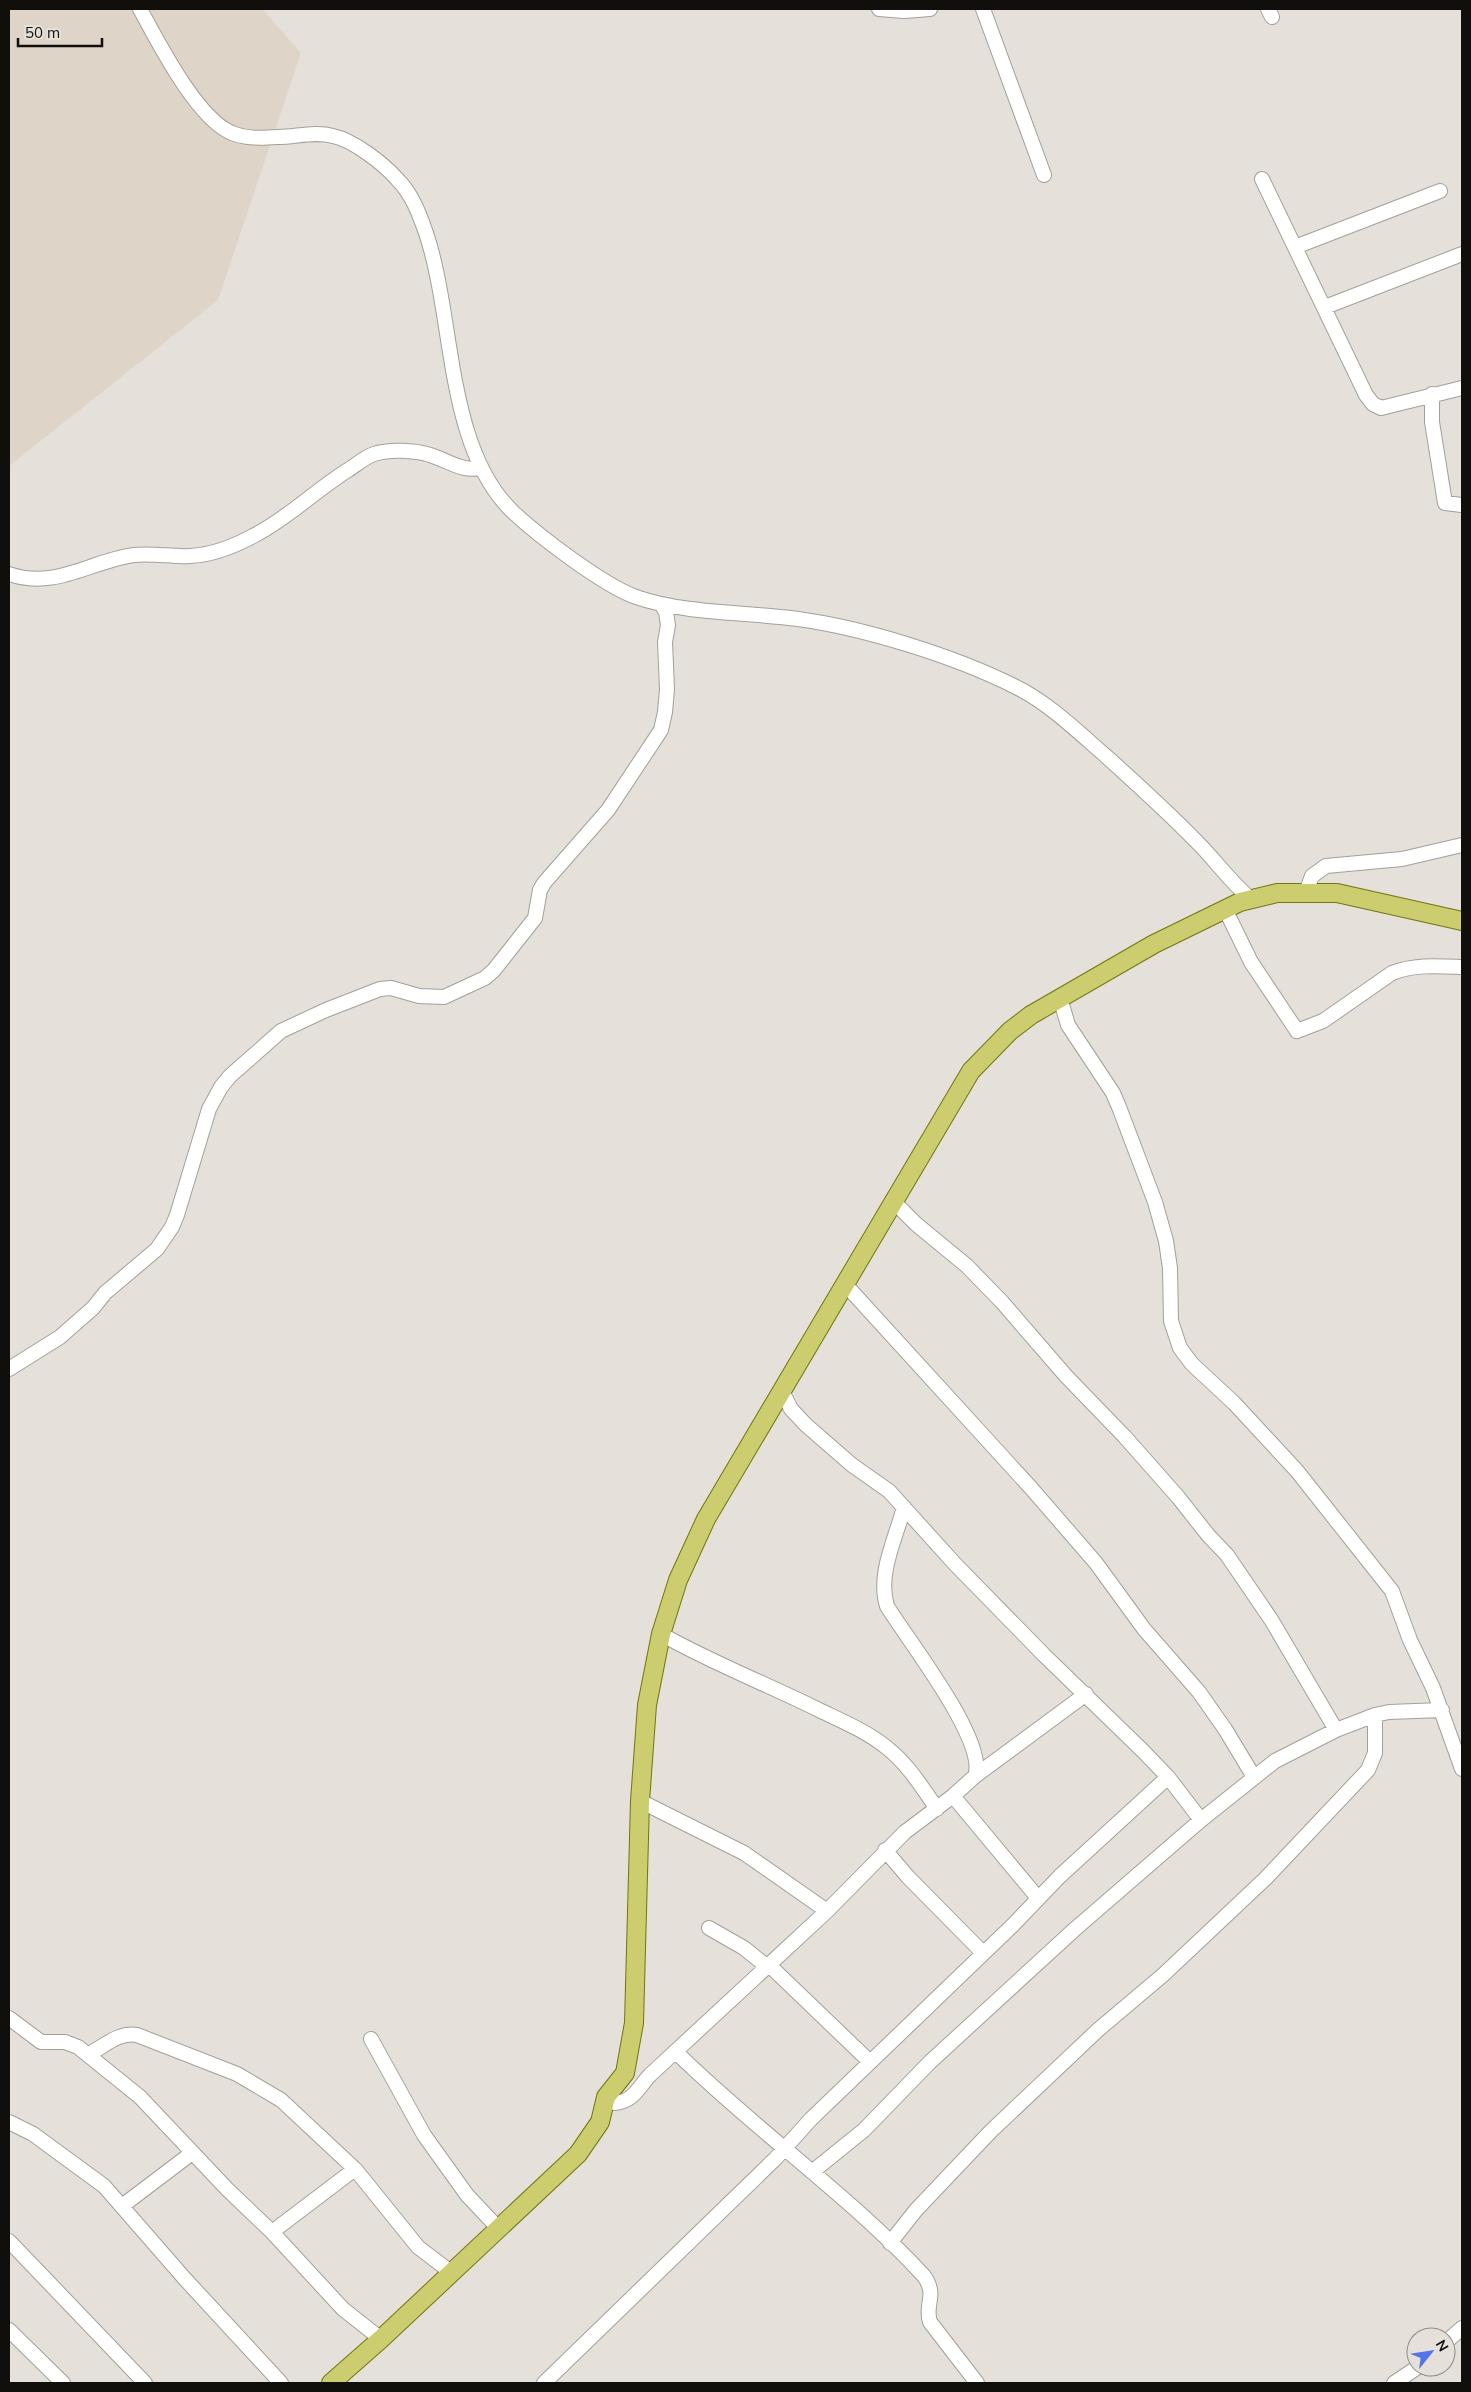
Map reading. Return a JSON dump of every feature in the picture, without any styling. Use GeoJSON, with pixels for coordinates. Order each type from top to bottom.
{"type":"FeatureCollection","features":[{"type":"Feature","properties":{"kind":"main road"},"geometry":{"type":"LineString","coordinates":[[331,2383],[381,2339],[578,2154],[600,2122],[606,2097],[625,2073],[634,2023],[640,1801],[648,1705],[661,1634],[678,1580],[706,1519],[971,1070],[1010,1031],[1031,1015],[1154,944],[1240,902],[1277,893],[1306,892],[1360,896],[1462,920]]}},
{"type":"Feature","properties":{"kind":"street"},"geometry":{"type":"LineString","coordinates":[[140,9],[173,67],[199,104],[217,124],[230,133],[245,137],[333,136],[351,143],[386,167],[401,183],[411,197],[420,218],[439,276],[457,388],[480,468],[492,487],[512,511],[541,535],[587,568],[630,595],[684,608],[803,620],[857,631],[932,654],[1016,687],[1042,702],[1134,782],[1202,846],[1232,884],[1252,900]]}},
{"type":"Feature","properties":{"kind":"street"},"geometry":{"type":"LineString","coordinates":[[879,9],[904,11],[930,9]]}},
{"type":"Feature","properties":{"kind":"street"},"geometry":{"type":"LineString","coordinates":[[983,9],[1044,175]]}},
{"type":"Feature","properties":{"kind":"street"},"geometry":{"type":"LineString","coordinates":[[1262,179],[1366,395],[1373,404],[1381,408],[1462,388]]}},
{"type":"Feature","properties":{"kind":"street"},"geometry":{"type":"LineString","coordinates":[[1295,247],[1440,191]]}},
{"type":"Feature","properties":{"kind":"street"},"geometry":{"type":"LineString","coordinates":[[1325,307],[1462,254]]}},
{"type":"Feature","properties":{"kind":"street"},"geometry":{"type":"LineString","coordinates":[[1432,394],[1432,422],[1445,504],[1462,505]]}},
{"type":"Feature","properties":{"kind":"street"},"geometry":{"type":"LineString","coordinates":[[9,574],[39,579],[59,577],[136,555],[192,556],[231,547],[271,525],[372,454],[412,452],[428,454],[465,468],[480,468]]}},
{"type":"Feature","properties":{"kind":"street"},"geometry":{"type":"LineString","coordinates":[[9,1369],[60,1337],[93,1308],[105,1293],[157,1249],[172,1227],[177,1215],[215,1097],[230,1076],[281,1031],[326,1010],[380,989],[391,988],[426,997],[444,997],[491,974],[534,918],[544,883],[608,810],[661,730],[666,712],[668,689],[665,642],[668,625],[666,612],[661,604]]}},
{"type":"Feature","properties":{"kind":"street"},"geometry":{"type":"LineString","coordinates":[[668,625],[675,614],[684,608]]}},
{"type":"Feature","properties":{"kind":"street"},"geometry":{"type":"LineString","coordinates":[[1306,892],[1312,876],[1326,866],[1402,859],[1462,845]]}},
{"type":"Feature","properties":{"kind":"street"},"geometry":{"type":"LineString","coordinates":[[1224,909],[1251,962],[1297,1031],[1323,1021],[1392,972],[1400,969],[1435,966],[1462,967]]}},
{"type":"Feature","properties":{"kind":"street"},"geometry":{"type":"LineString","coordinates":[[1060,998],[1068,1025],[1116,1100],[1155,1202],[1168,1254],[1171,1321],[1180,1348],[1192,1364],[1234,1403],[1297,1470],[1392,1591],[1410,1640],[1442,1710],[1462,1770]]}},
{"type":"Feature","properties":{"kind":"street"},"geometry":{"type":"LineString","coordinates":[[893,1201],[916,1224],[967,1266],[1002,1302],[1066,1376],[1125,1437],[1227,1555],[1272,1620],[1336,1730]]}},
{"type":"Feature","properties":{"kind":"street"},"geometry":{"type":"LineString","coordinates":[[844,1283],[1031,1488],[1096,1563],[1144,1629],[1199,1692],[1225,1729],[1254,1777]]}},
{"type":"Feature","properties":{"kind":"street"},"geometry":{"type":"LineString","coordinates":[[782,1391],[791,1409],[806,1425],[852,1465],[889,1491],[955,1564],[1168,1777],[1201,1820]]}},
{"type":"Feature","properties":{"kind":"street"},"geometry":{"type":"LineString","coordinates":[[904,1507],[891,1547],[883,1596],[887,1606],[929,1664],[954,1707],[975,1757],[978,1769],[975,1776]]}},
{"type":"Feature","properties":{"kind":"street"},"geometry":{"type":"LineString","coordinates":[[661,1634],[693,1652],[788,1694],[866,1734],[886,1747],[903,1764],[936,1808]]}},
{"type":"Feature","properties":{"kind":"street"},"geometry":{"type":"LineString","coordinates":[[606,2097],[615,2103],[626,2102],[634,2097],[650,2075],[827,1911],[885,1850],[905,1832],[953,1796],[975,1776],[1086,1694]]}},
{"type":"Feature","properties":{"kind":"street"},"geometry":{"type":"LineString","coordinates":[[812,2172],[864,2130],[948,2045],[1201,1820],[1275,1761],[1336,1730],[1375,1716],[1389,1712],[1442,1710]]}},
{"type":"Feature","properties":{"kind":"street"},"geometry":{"type":"LineString","coordinates":[[890,2243],[916,2210],[991,2131],[1099,2029],[1163,1974],[1266,1878],[1368,1770],[1376,1753],[1375,1716]]}},
{"type":"Feature","properties":{"kind":"street"},"geometry":{"type":"LineString","coordinates":[[544,2383],[1038,1898],[1168,1777]]}},
{"type":"Feature","properties":{"kind":"street"},"geometry":{"type":"LineString","coordinates":[[953,1796],[1038,1898]]}},
{"type":"Feature","properties":{"kind":"street"},"geometry":{"type":"LineString","coordinates":[[640,1801],[744,1853],[827,1911]]}},
{"type":"Feature","properties":{"kind":"street"},"geometry":{"type":"LineString","coordinates":[[885,1850],[908,1877],[983,1953]]}},
{"type":"Feature","properties":{"kind":"street"},"geometry":{"type":"LineString","coordinates":[[709,1928],[744,1948],[765,1965],[768,1964],[870,2062]]}},
{"type":"Feature","properties":{"kind":"street"},"geometry":{"type":"LineString","coordinates":[[9,2018],[42,2042],[65,2042],[88,2054],[140,2097],[192,2153],[272,2232],[343,2309],[381,2339]]}},
{"type":"Feature","properties":{"kind":"street"},"geometry":{"type":"LineString","coordinates":[[88,2054],[119,2036],[129,2034],[222,2068],[255,2084],[280,2100],[355,2169],[418,2247],[452,2273]]}},
{"type":"Feature","properties":{"kind":"street"},"geometry":{"type":"LineString","coordinates":[[371,2039],[424,2134],[467,2195],[499,2229]]}},
{"type":"Feature","properties":{"kind":"street"},"geometry":{"type":"LineString","coordinates":[[676,2052],[890,2243],[928,2282],[932,2296],[928,2316],[930,2322],[977,2383]]}},
{"type":"Feature","properties":{"kind":"street"},"geometry":{"type":"LineString","coordinates":[[9,2122],[33,2134],[104,2186],[185,2279],[281,2383]]}},
{"type":"Feature","properties":{"kind":"street"},"geometry":{"type":"LineString","coordinates":[[122,2206],[192,2153]]}},
{"type":"Feature","properties":{"kind":"street"},"geometry":{"type":"LineString","coordinates":[[272,2232],[355,2169]]}},
{"type":"Feature","properties":{"kind":"street"},"geometry":{"type":"LineString","coordinates":[[9,2241],[145,2383]]}},
{"type":"Feature","properties":{"kind":"street"},"geometry":{"type":"LineString","coordinates":[[9,2330],[63,2383]]}},
{"type":"Feature","properties":{"kind":"street"},"geometry":{"type":"LineString","coordinates":[[1394,2383],[1406,2375]]}},
{"type":"Feature","properties":{"kind":"shaded area"},"geometry":{"type":"Polygon","coordinates":[[[9,9],[262,9],[301,53],[218,300],[9,466],[9,9]]]}}]}
